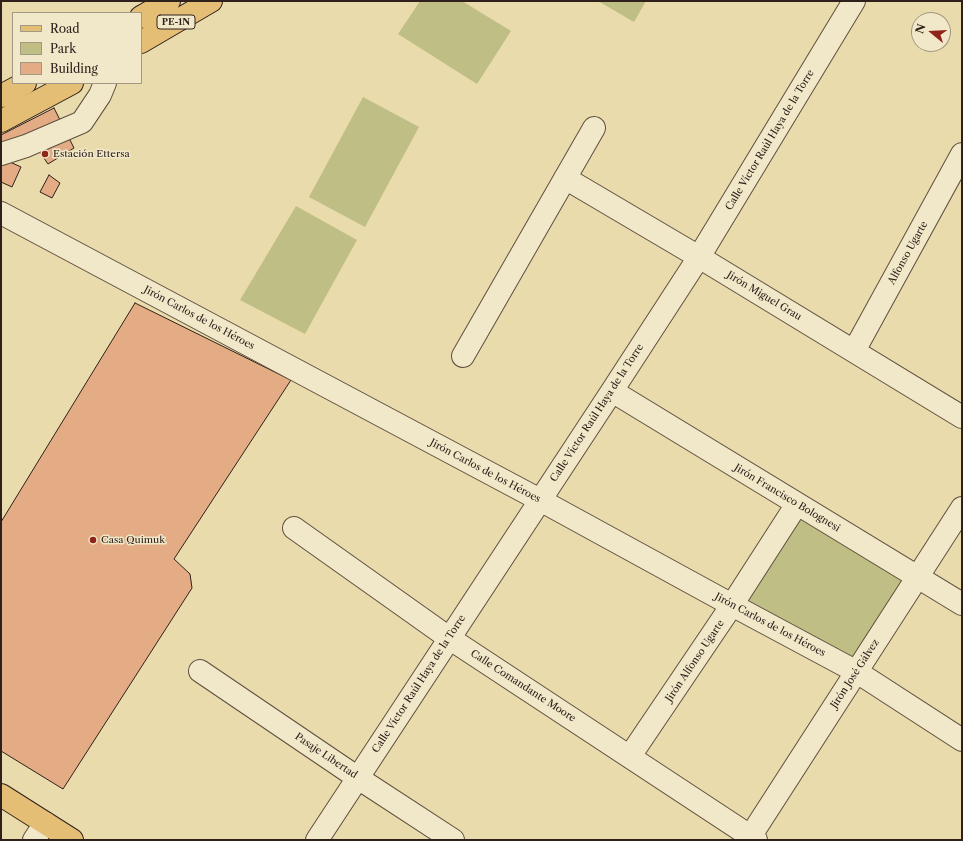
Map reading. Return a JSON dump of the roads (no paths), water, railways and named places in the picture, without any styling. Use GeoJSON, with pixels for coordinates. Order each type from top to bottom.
{"type":"FeatureCollection","features":[{"type":"Feature","properties":{"kind":"main road","name":"PE-1N"},"geometry":{"type":"LineString","coordinates":[[142,16],[169,1]]}},
{"type":"Feature","properties":{"kind":"main road","name":"PE-1N"},"geometry":{"type":"LineString","coordinates":[[142,41],[211,1]]}},
{"type":"Feature","properties":{"kind":"main road"},"geometry":{"type":"LineString","coordinates":[[1,96],[23,84]]}},
{"type":"Feature","properties":{"kind":"main road"},"geometry":{"type":"LineString","coordinates":[[1,122],[70,84]]}},
{"type":"Feature","properties":{"kind":"main road"},"geometry":{"type":"LineString","coordinates":[[1,795],[40,832],[72,840]]}},
{"type":"Feature","properties":{"kind":"street","name":"Calle Víctor Raúl Haya de la Torre"},"geometry":{"type":"LineString","coordinates":[[317,840],[699,256],[854,1]]}},
{"type":"Feature","properties":{"kind":"street"},"geometry":{"type":"LineString","coordinates":[[1,154],[26,146],[82,122],[100,95],[105,84]]}},
{"type":"Feature","properties":{"kind":"street"},"geometry":{"type":"LineString","coordinates":[[463,356],[594,128]]}},
{"type":"Feature","properties":{"kind":"street","name":"Alfonso Ugarte"},"geometry":{"type":"LineString","coordinates":[[854,351],[962,154]]}},
{"type":"Feature","properties":{"kind":"street","name":"Jirón Miguel Grau"},"geometry":{"type":"LineString","coordinates":[[565,178],[699,256],[962,417]]}},
{"type":"Feature","properties":{"kind":"street","name":"Jirón Carlos de los Héroes"},"geometry":{"type":"LineString","coordinates":[[1,213],[540,500],[857,672],[962,740]]}},
{"type":"Feature","properties":{"kind":"street","name":"Jirón Francisco Bolognesi"},"geometry":{"type":"LineString","coordinates":[[612,391],[962,604]]}},
{"type":"Feature","properties":{"kind":"street","name":"Jirón Alfonso Ugarte"},"geometry":{"type":"LineString","coordinates":[[630,756],[732,605],[797,504]]}},
{"type":"Feature","properties":{"kind":"street","name":"Jirón José Gálvez"},"geometry":{"type":"LineString","coordinates":[[751,839],[962,508]]}},
{"type":"Feature","properties":{"kind":"street","name":"Calle Comandante Moore"},"geometry":{"type":"LineString","coordinates":[[294,528],[449,638],[630,756],[751,839]]}},
{"type":"Feature","properties":{"kind":"street","name":"Pasaje Libertad"},"geometry":{"type":"LineString","coordinates":[[200,671],[358,778],[453,840]]}},
{"type":"Feature","properties":{"kind":"place","name":"Estación Ettersa"},"geometry":{"type":"Point","coordinates":[45,154]}},
{"type":"Feature","properties":{"kind":"place","name":"Casa Quimuk"},"geometry":{"type":"Point","coordinates":[93,540]}}]}
